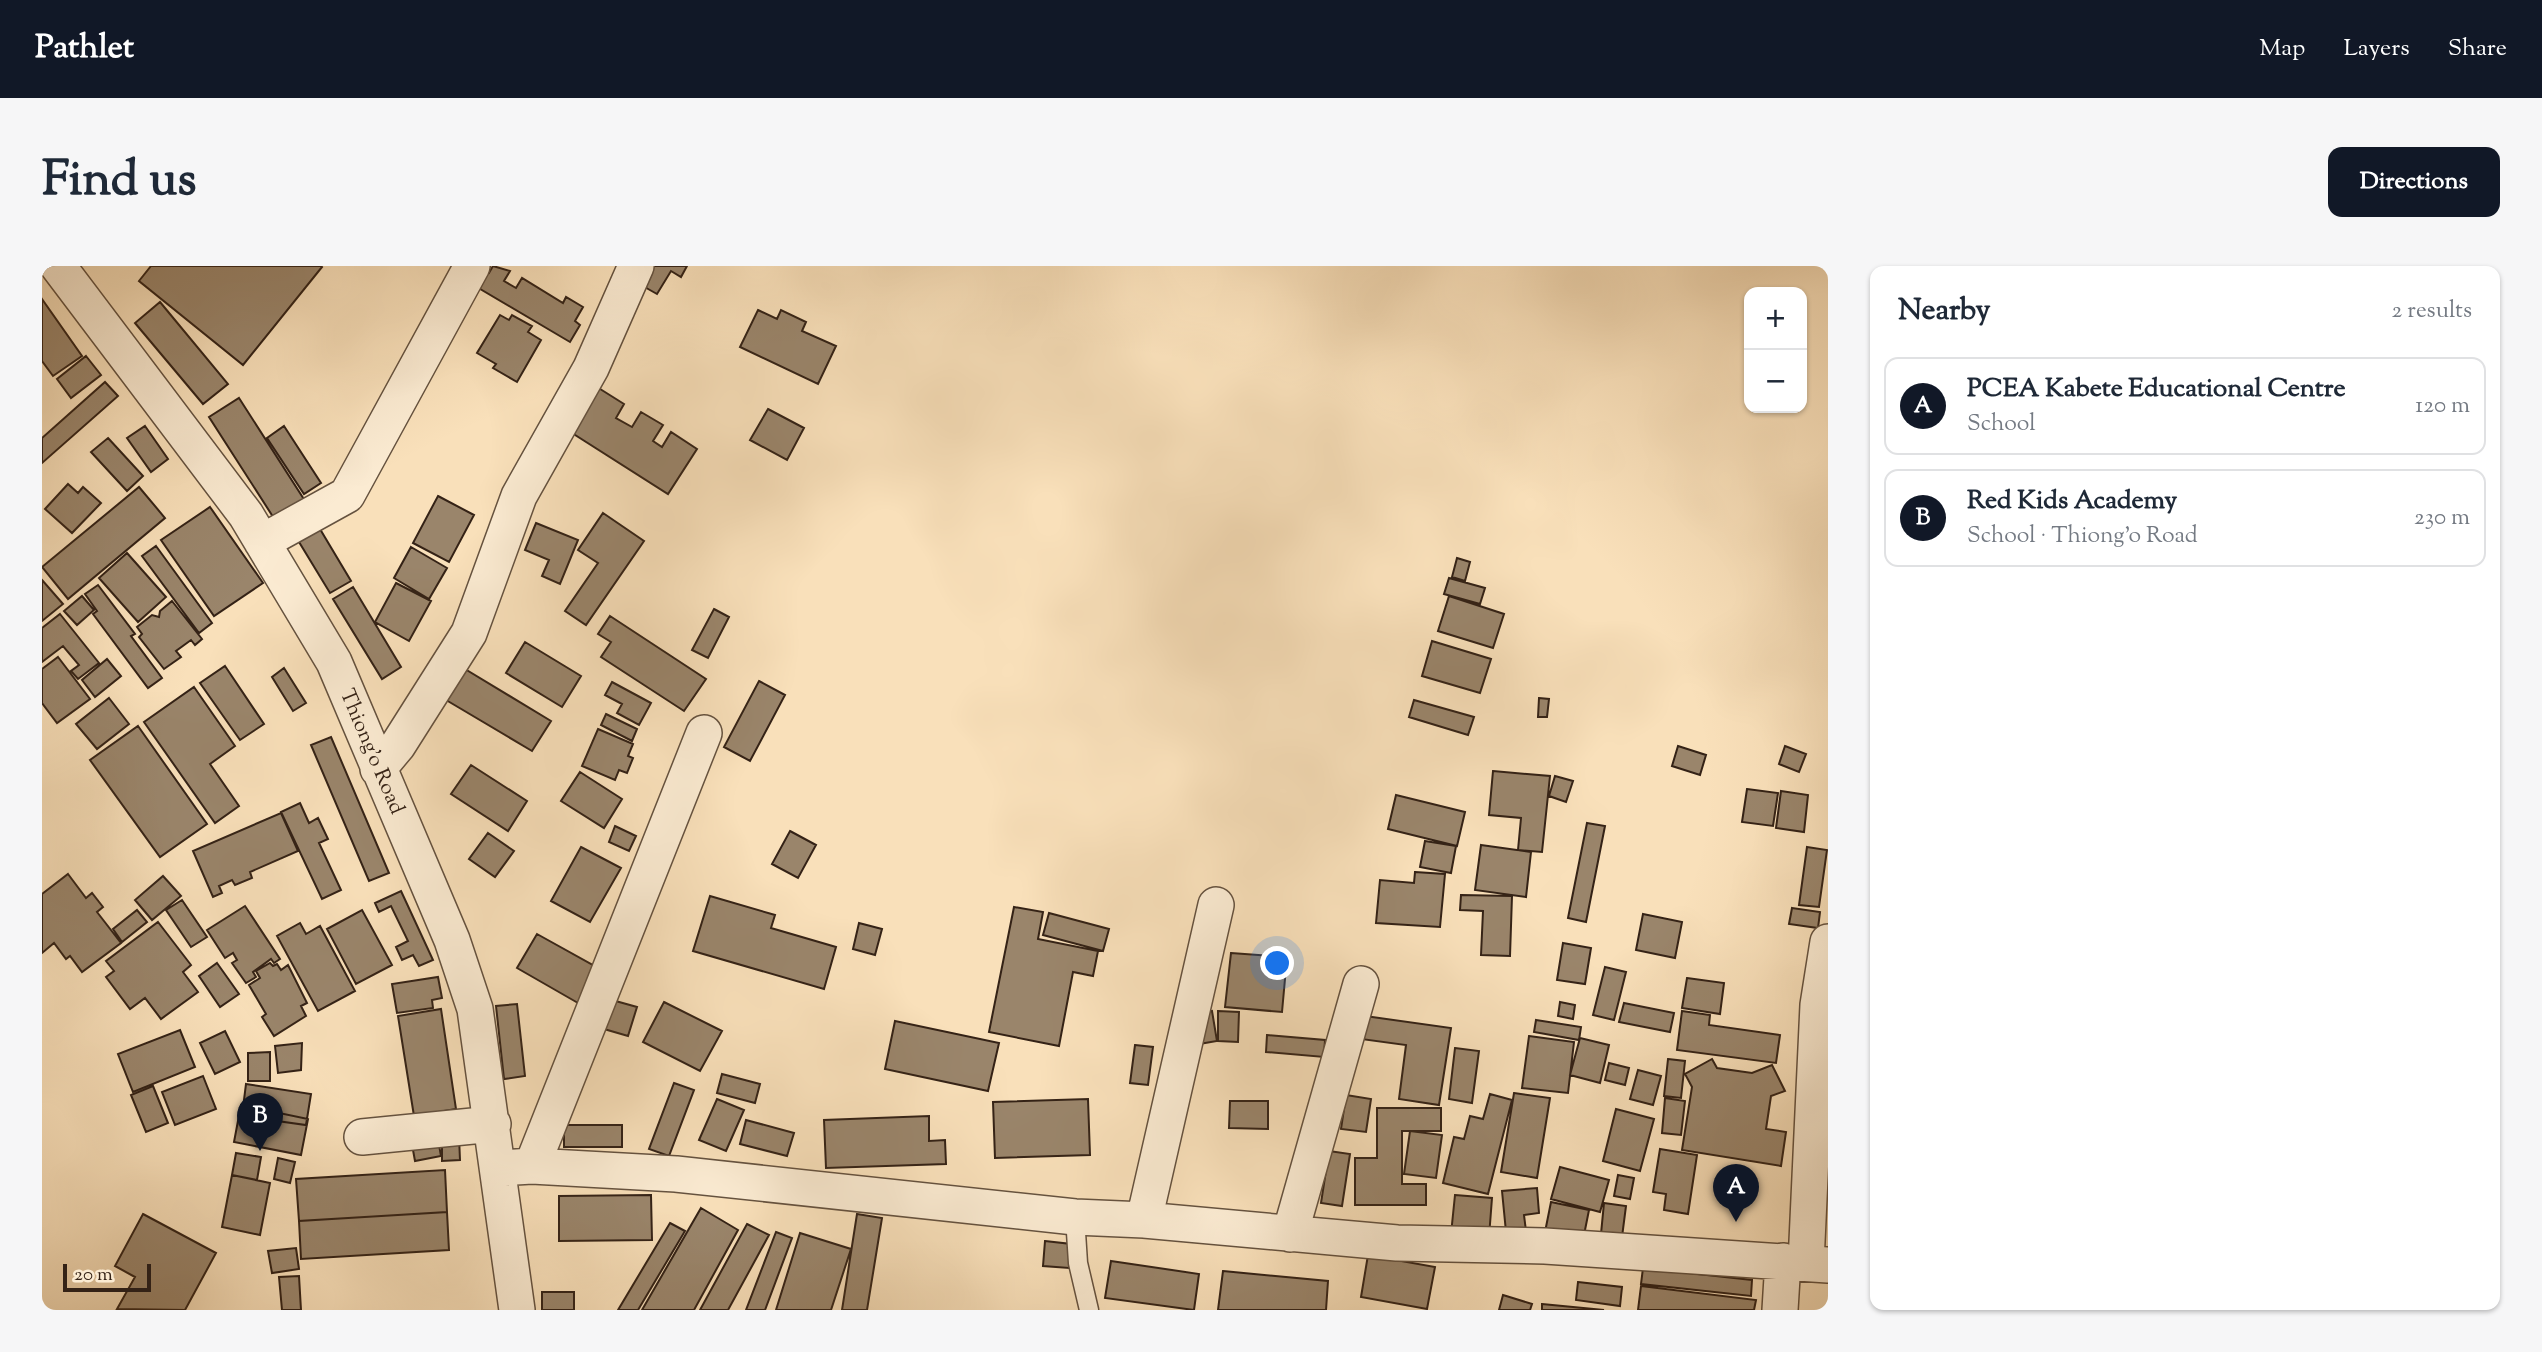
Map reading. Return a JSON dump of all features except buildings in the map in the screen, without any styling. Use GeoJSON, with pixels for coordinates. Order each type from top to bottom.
{"type":"FeatureCollection","features":[{"type":"Feature","properties":{"kind":"street","name":"Thiong'o Road"},"geometry":{"type":"LineString","coordinates":[[58,266],[246,514],[334,662],[452,940],[475,1009],[493,1124],[516,1167],[517,1310]]}},
{"type":"Feature","properties":{"kind":"street"},"geometry":{"type":"LineString","coordinates":[[262,542],[347,495],[472,266]]}},
{"type":"Feature","properties":{"kind":"street"},"geometry":{"type":"LineString","coordinates":[[378,769],[398,745],[469,633],[519,496],[591,368],[636,266]]}},
{"type":"Feature","properties":{"kind":"street"},"geometry":{"type":"LineString","coordinates":[[704,733],[516,1167],[676,1174],[1075,1217],[1144,1220],[1397,1243],[1545,1246],[1806,1263]]}},
{"type":"Feature","properties":{"kind":"street"},"geometry":{"type":"LineString","coordinates":[[1144,1220],[1216,905]]}},
{"type":"Feature","properties":{"kind":"street"},"geometry":{"type":"LineString","coordinates":[[1780,1310],[1806,1263],[1818,1004],[1828,942]]}},
{"type":"Feature","properties":{"kind":"street"},"geometry":{"type":"LineString","coordinates":[[1290,1234],[1361,984]]}},
{"type":"Feature","properties":{"kind":"street"},"geometry":{"type":"LineString","coordinates":[[362,1137],[493,1124]]}},
{"type":"Feature","properties":{"kind":"lane"},"geometry":{"type":"LineString","coordinates":[[1075,1217],[1078,1263],[1089,1310]]}},
{"type":"Feature","properties":{"kind":"place","name":"Red Kids Academy"},"geometry":{"type":"Point","coordinates":[260,1151]}},
{"type":"Feature","properties":{"kind":"place","name":"PCEA Kabete Educational Centre"},"geometry":{"type":"Point","coordinates":[1736,1222]}}]}
